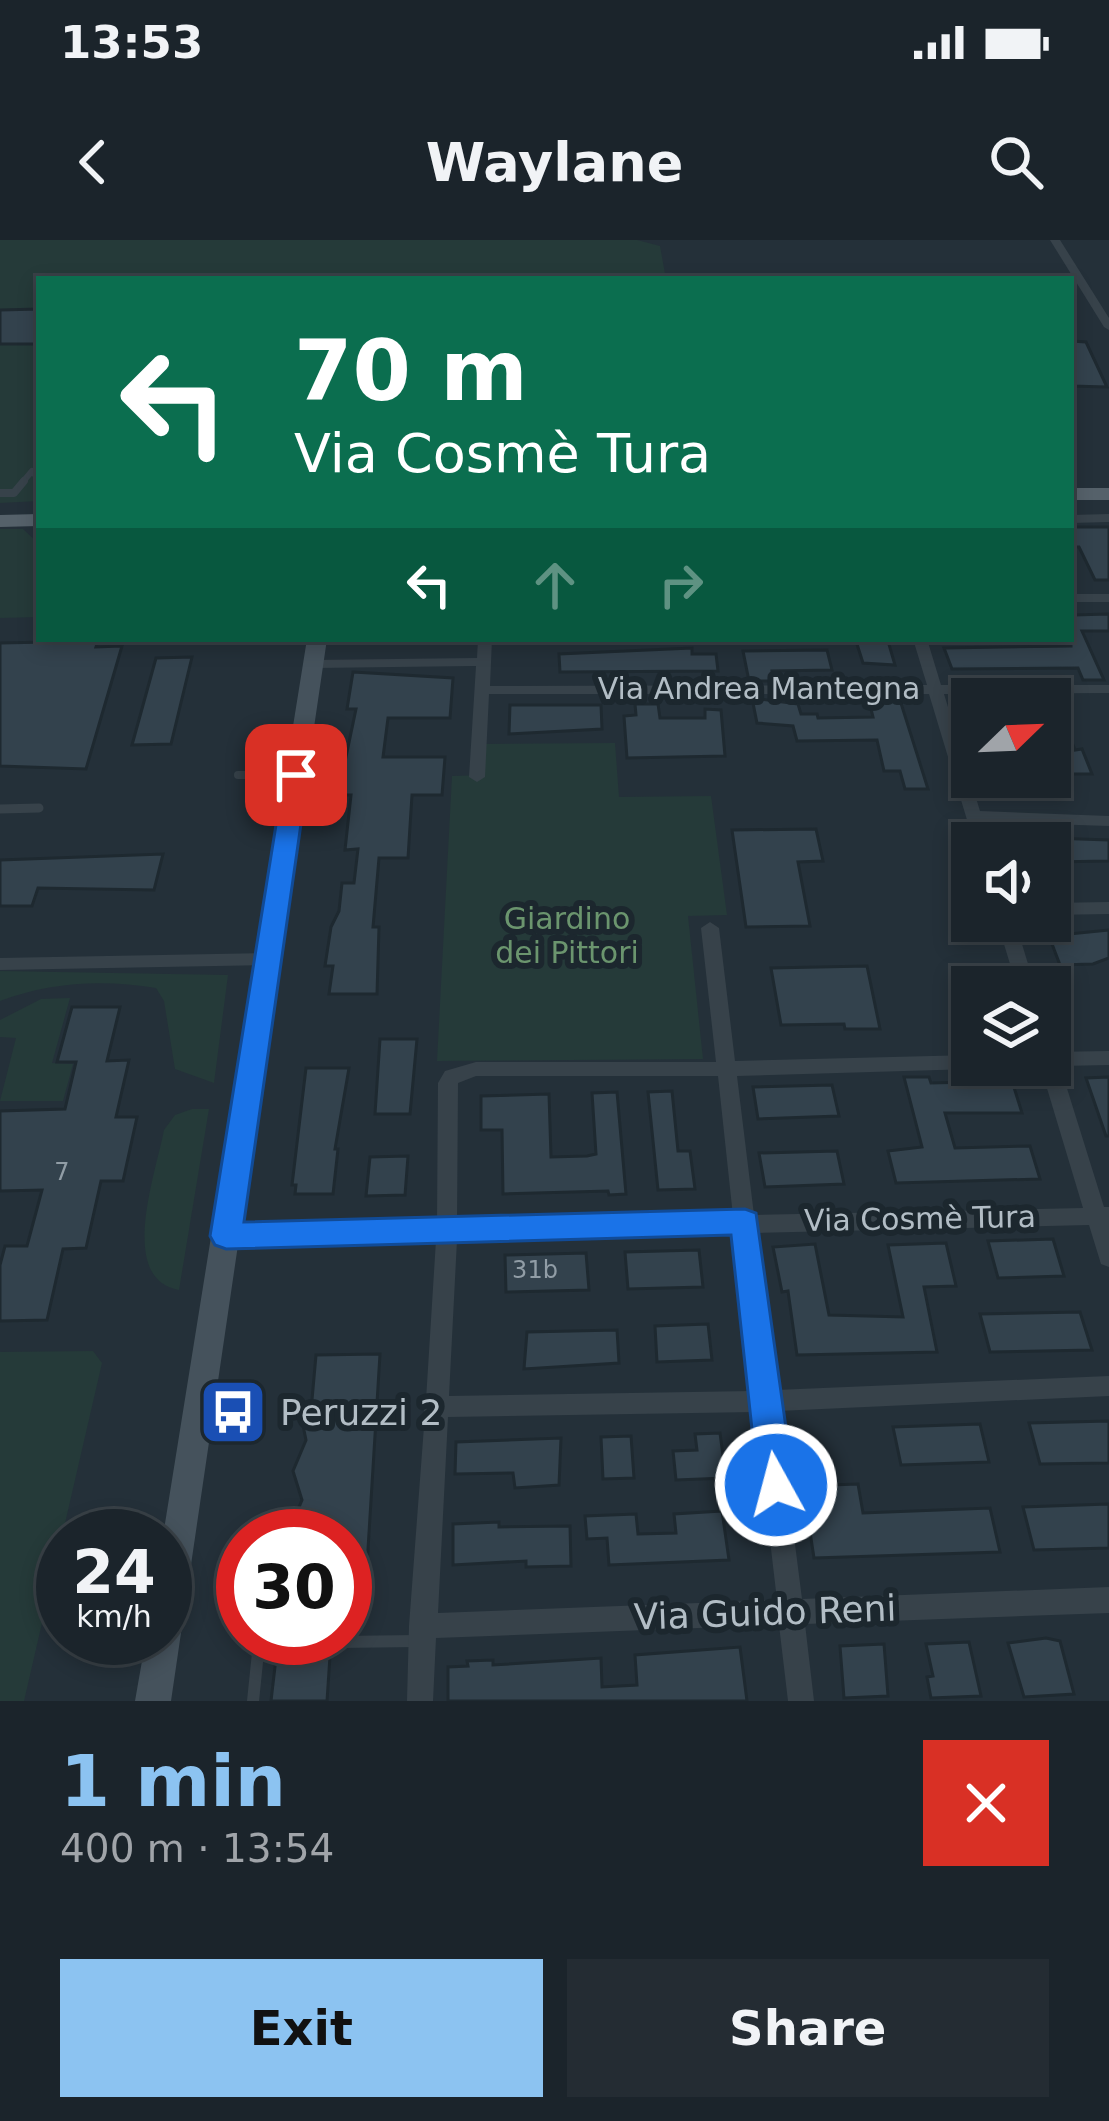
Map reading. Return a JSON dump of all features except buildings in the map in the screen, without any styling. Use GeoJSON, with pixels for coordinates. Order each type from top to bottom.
{"type":"FeatureCollection","features":[{"type":"Feature","properties":{"kind":"main road"},"geometry":{"type":"LineString","coordinates":[[1074,499],[1109,498]]}},
{"type":"Feature","properties":{"kind":"main road"},"geometry":{"type":"LineString","coordinates":[[0,517],[36,517]]}},
{"type":"Feature","properties":{"kind":"street"},"geometry":{"type":"LineString","coordinates":[[1054,240],[1109,327]]}},
{"type":"Feature","properties":{"kind":"street"},"geometry":{"type":"LineString","coordinates":[[1074,519],[1109,518]]}},
{"type":"Feature","properties":{"kind":"street"},"geometry":{"type":"LineString","coordinates":[[1074,598],[1109,598]]}},
{"type":"Feature","properties":{"kind":"street"},"geometry":{"type":"LineString","coordinates":[[477,777],[485,642]]}},
{"type":"Feature","properties":{"kind":"street"},"geometry":{"type":"LineString","coordinates":[[921,642],[976,822]]}},
{"type":"Feature","properties":{"kind":"street"},"geometry":{"type":"LineString","coordinates":[[183,1509],[315,652],[483,662]]}},
{"type":"Feature","properties":{"kind":"street","name":"Via Andrea Mantegna"},"geometry":{"type":"LineString","coordinates":[[480,689],[1109,689]]}},
{"type":"Feature","properties":{"kind":"street"},"geometry":{"type":"LineString","coordinates":[[974,816],[1109,820]]}},
{"type":"Feature","properties":{"kind":"street"},"geometry":{"type":"LineString","coordinates":[[1071,909],[1109,908]]}},
{"type":"Feature","properties":{"kind":"street"},"geometry":{"type":"LineString","coordinates":[[710,928],[801,1701]]}},
{"type":"Feature","properties":{"kind":"street"},"geometry":{"type":"LineString","coordinates":[[0,964],[268,958]]}},
{"type":"Feature","properties":{"kind":"street"},"geometry":{"type":"LineString","coordinates":[[1071,1061],[1109,1058]]}},
{"type":"Feature","properties":{"kind":"street"},"geometry":{"type":"LineString","coordinates":[[420,1701],[447,1231],[448,1083],[458,1071],[951,1063]]}},
{"type":"Feature","properties":{"kind":"street"},"geometry":{"type":"LineString","coordinates":[[1058,1086],[1103,1216],[1109,1258]]}},
{"type":"Feature","properties":{"kind":"street","name":"Via Cosmè Tura"},"geometry":{"type":"LineString","coordinates":[[226,1236],[1103,1216]]}},
{"type":"Feature","properties":{"kind":"street"},"geometry":{"type":"LineString","coordinates":[[434,1407],[766,1402],[1109,1387]]}},
{"type":"Feature","properties":{"kind":"street","name":"Via Guido Reni"},"geometry":{"type":"LineString","coordinates":[[422,1634],[790,1611],[1109,1600]]}},
{"type":"Feature","properties":{"kind":"street"},"geometry":{"type":"LineString","coordinates":[[153,1701],[159,1665]]}},
{"type":"Feature","properties":{"kind":"lane"},"geometry":{"type":"LineString","coordinates":[[0,493],[14,493],[32,471],[36,476]]}},
{"type":"Feature","properties":{"kind":"lane"},"geometry":{"type":"LineString","coordinates":[[238,775],[296,775]]}},
{"type":"Feature","properties":{"kind":"lane"},"geometry":{"type":"LineString","coordinates":[[0,808],[39,808]]}},
{"type":"Feature","properties":{"kind":"lane"},"geometry":{"type":"LineString","coordinates":[[253,1701],[259,1643],[373,1642],[422,1634]]}},
{"type":"Feature","properties":{"kind":"green space"},"geometry":{"type":"Polygon","coordinates":[[[0,240],[637,240],[660,246],[665,276],[36,276],[36,501],[0,503],[0,240]]]}},
{"type":"Feature","properties":{"kind":"green space"},"geometry":{"type":"Polygon","coordinates":[[[0,529],[23,529],[36,541],[36,617],[0,618],[0,529]]]}},
{"type":"Feature","properties":{"kind":"green space","name":"Giardino dei Pittori"},"geometry":{"type":"Polygon","coordinates":[[[615,743],[619,797],[711,796],[727,915],[688,916],[703,1059],[437,1061],[452,776],[484,775],[486,744],[615,743]]]}},
{"type":"Feature","properties":{"kind":"green space"},"geometry":{"type":"Polygon","coordinates":[[[0,971],[228,975],[214,1083],[175,1069],[164,1001],[156,988],[77,984],[0,1001],[0,971]]]}},
{"type":"Feature","properties":{"kind":"green space"},"geometry":{"type":"Polygon","coordinates":[[[70,998],[52,1063],[73,1064],[63,1101],[0,1101],[16,1038],[0,1037],[0,1020],[41,999],[70,998]]]}},
{"type":"Feature","properties":{"kind":"green space"},"geometry":{"type":"Polygon","coordinates":[[[209,1109],[179,1290],[160,1282],[149,1266],[145,1222],[164,1130],[175,1115],[209,1109]]]}},
{"type":"Feature","properties":{"kind":"green space"},"geometry":{"type":"Polygon","coordinates":[[[93,1351],[102,1363],[68,1509],[36,1509],[36,1649],[24,1701],[0,1701],[0,1352],[93,1351]]]}},
{"type":"Feature","properties":{"kind":"place","name":"Peruzzi 2"},"geometry":{"type":"Point","coordinates":[233,1412]}},
{"type":"Feature","properties":{"kind":"route"},"geometry":{"type":"LineString","coordinates":[[296,775],[226,1236],[745,1222],[776,1485]]}}]}
